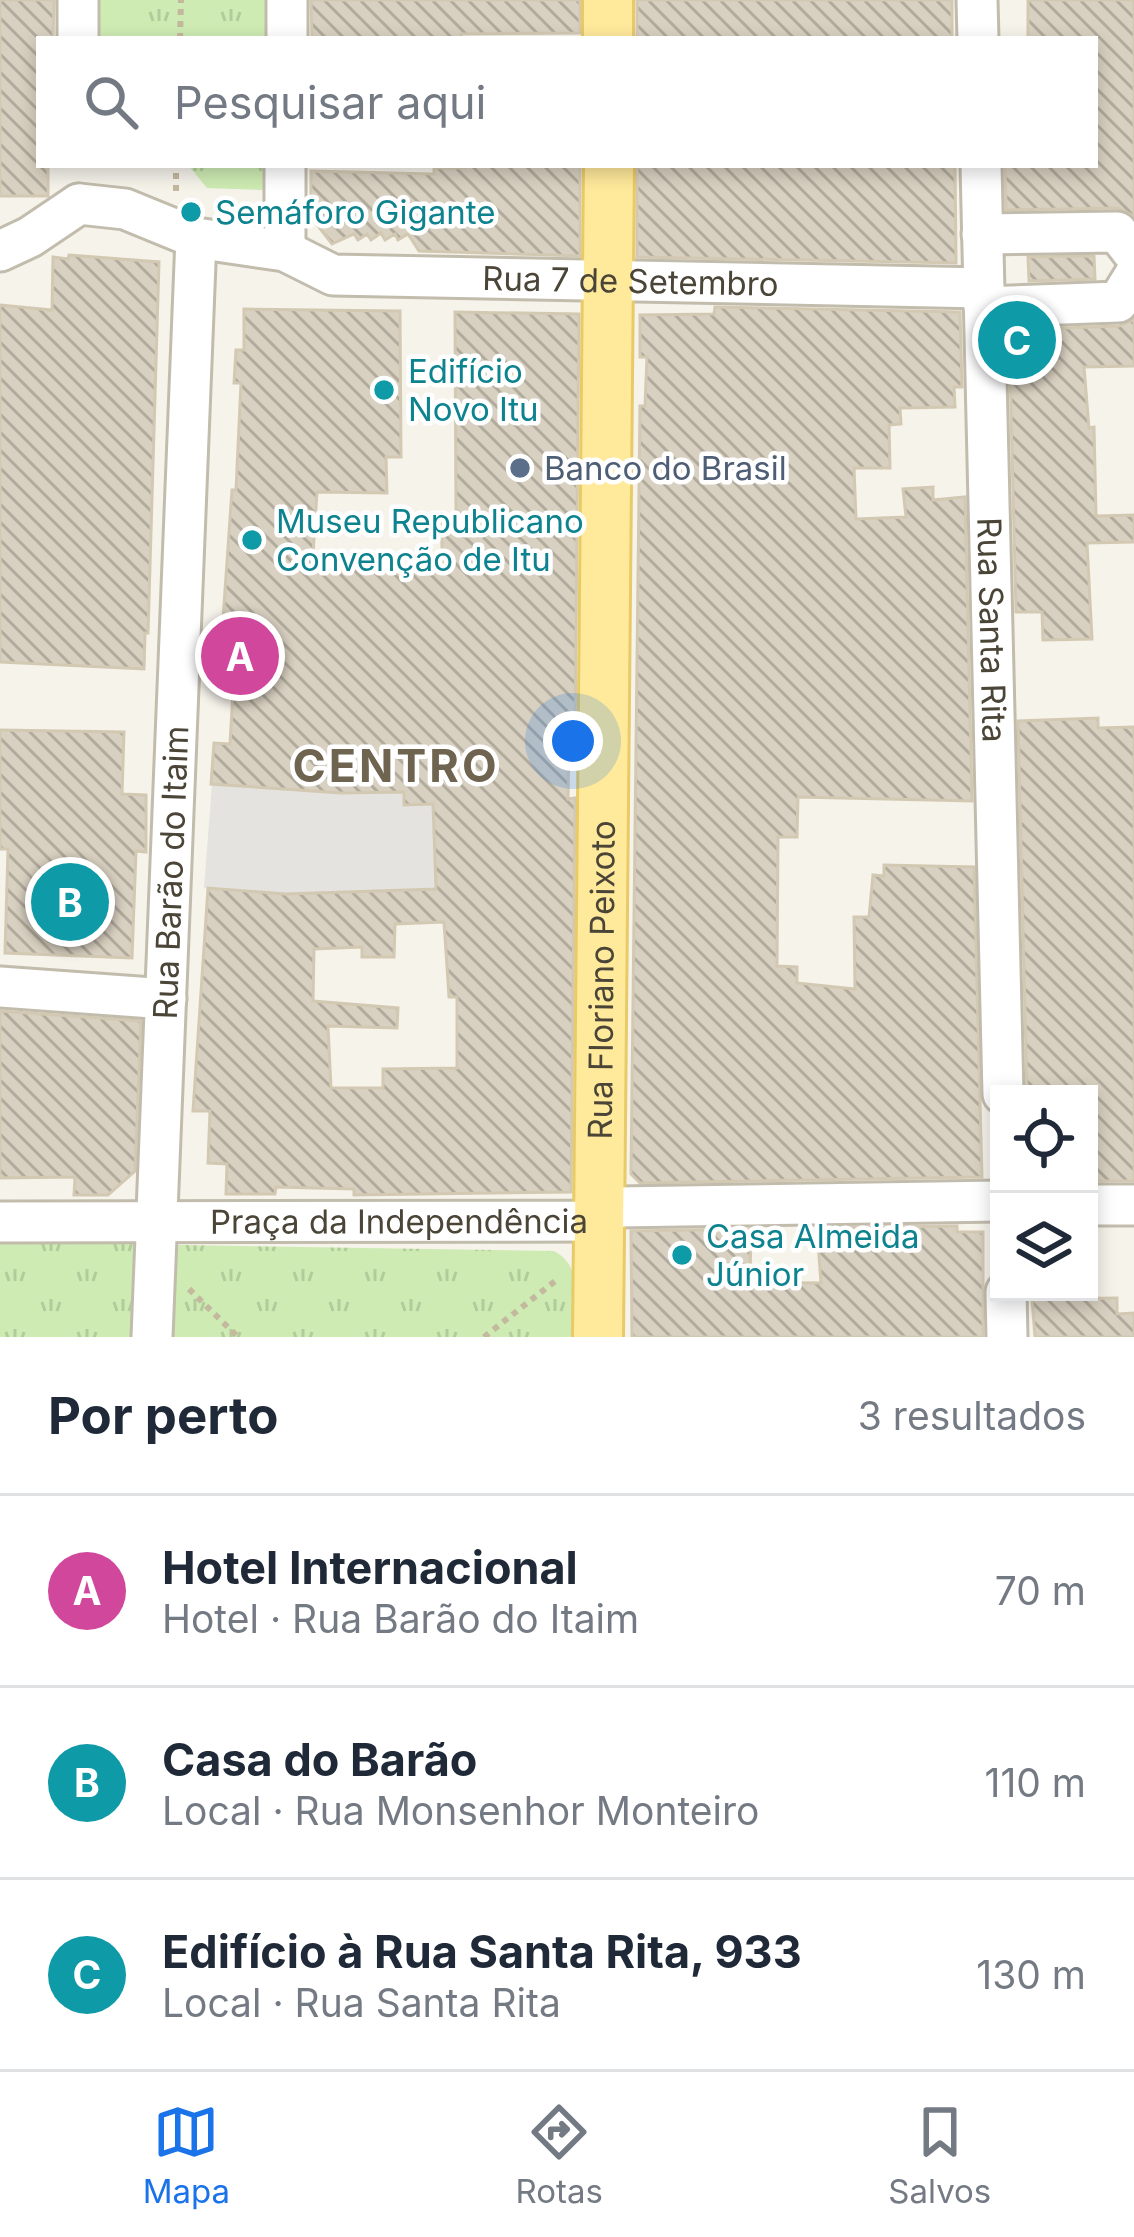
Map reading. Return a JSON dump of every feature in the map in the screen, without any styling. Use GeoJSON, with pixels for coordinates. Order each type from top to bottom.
{"type":"FeatureCollection","features":[{"type":"Feature","properties":{"kind":"main road"},"geometry":{"type":"LineString","coordinates":[[608,0],[608,36]]}},
{"type":"Feature","properties":{"kind":"main road","name":"Rua Floriano Peixoto"},"geometry":{"type":"LineString","coordinates":[[599,1233],[609,168]]}},
{"type":"Feature","properties":{"kind":"main road","name":"Praça da Independência"},"geometry":{"type":"LineString","coordinates":[[598,1337],[599,1233]]}},
{"type":"Feature","properties":{"kind":"street"},"geometry":{"type":"LineString","coordinates":[[78,0],[78,36]]}},
{"type":"Feature","properties":{"kind":"street"},"geometry":{"type":"LineString","coordinates":[[287,0],[287,36]]}},
{"type":"Feature","properties":{"kind":"street"},"geometry":{"type":"LineString","coordinates":[[977,0],[978,36]]}},
{"type":"Feature","properties":{"kind":"street"},"geometry":{"type":"LineString","coordinates":[[285,168],[285,251]]}},
{"type":"Feature","properties":{"kind":"street","name":"Rua Santa Rita"},"geometry":{"type":"LineString","coordinates":[[981,168],[1003,1085]]}},
{"type":"Feature","properties":{"kind":"street"},"geometry":{"type":"LineString","coordinates":[[0,250],[30,237],[79,184]]}},
{"type":"Feature","properties":{"kind":"street","name":"Rua 7 de Setembro"},"geometry":{"type":"LineString","coordinates":[[79,184],[196,238],[285,251],[333,275],[1118,302],[1134,276]]}},
{"type":"Feature","properties":{"kind":"street"},"geometry":{"type":"LineString","coordinates":[[982,234],[1118,232],[1134,254]]}},
{"type":"Feature","properties":{"kind":"street","name":"Rua Barão do Itaim"},"geometry":{"type":"LineString","coordinates":[[157,1240],[196,238]]}},
{"type":"Feature","properties":{"kind":"street"},"geometry":{"type":"LineString","coordinates":[[0,987],[166,999]]}},
{"type":"Feature","properties":{"kind":"street"},"geometry":{"type":"LineString","coordinates":[[599,1233],[617,1207],[990,1202]]}},
{"type":"Feature","properties":{"kind":"street"},"geometry":{"type":"LineString","coordinates":[[1098,1205],[1134,1205]]}},
{"type":"Feature","properties":{"kind":"street","name":"Praça da Independência"},"geometry":{"type":"LineString","coordinates":[[0,1222],[157,1240],[599,1233]]}},
{"type":"Feature","properties":{"kind":"street"},"geometry":{"type":"LineString","coordinates":[[152,1337],[157,1240]]}},
{"type":"Feature","properties":{"kind":"street"},"geometry":{"type":"LineString","coordinates":[[1006,1301],[1007,1337]]}},
{"type":"Feature","properties":{"kind":"path"},"geometry":{"type":"LineString","coordinates":[[180,36],[181,0]]}},
{"type":"Feature","properties":{"kind":"path"},"geometry":{"type":"LineString","coordinates":[[484,1337],[599,1233]]}},
{"type":"Feature","properties":{"kind":"path"},"geometry":{"type":"LineString","coordinates":[[157,1240],[238,1337]]}},
{"type":"Feature","properties":{"kind":"green space"},"geometry":{"type":"Polygon","coordinates":[[[98,0],[276,0],[275,36],[98,36],[98,0]]]}},
{"type":"Feature","properties":{"kind":"green space"},"geometry":{"type":"Polygon","coordinates":[[[190,168],[273,168],[262,190],[207,188],[190,168]]]}},
{"type":"Feature","properties":{"kind":"green space"},"geometry":{"type":"Polygon","coordinates":[[[0,1242],[554,1251],[564,1258],[574,1277],[575,1337],[0,1337],[0,1242]]]}},
{"type":"Feature","properties":{"kind":"shaded area"},"geometry":{"type":"Polygon","coordinates":[[[212,784],[341,793],[404,792],[404,805],[433,804],[436,869],[581,866],[580,884],[285,894],[204,888],[212,784]]]}},
{"type":"Feature","properties":{"kind":"building"},"geometry":{"type":"Polygon","coordinates":[[[0,0],[54,0],[53,36],[36,36],[36,168],[48,168],[48,196],[0,196],[0,0]]]}},
{"type":"Feature","properties":{"kind":"building"},"geometry":{"type":"Polygon","coordinates":[[[311,0],[580,0],[580,33],[312,36],[311,0]]]}},
{"type":"Feature","properties":{"kind":"building"},"geometry":{"type":"Polygon","coordinates":[[[637,0],[952,0],[952,36],[637,36],[637,0]]]}},
{"type":"Feature","properties":{"kind":"building"},"geometry":{"type":"Polygon","coordinates":[[[1028,0],[1134,0],[1134,216],[1117,208],[1006,210],[1005,168],[1098,168],[1098,36],[1028,36],[1028,0]]]}},
{"type":"Feature","properties":{"kind":"building"},"geometry":{"type":"Polygon","coordinates":[[[434,168],[580,168],[580,256],[419,251],[408,234],[385,240],[381,233],[371,240],[367,234],[358,240],[354,234],[332,244],[311,217],[311,171],[434,174],[434,168]]]}},
{"type":"Feature","properties":{"kind":"building"},"geometry":{"type":"Polygon","coordinates":[[[637,168],[955,168],[956,263],[637,257],[637,168]]]}},
{"type":"Feature","properties":{"kind":"building"},"geometry":{"type":"Polygon","coordinates":[[[69,255],[159,262],[144,669],[0,662],[0,305],[52,310],[53,257],[68,259],[69,255]]]}},
{"type":"Feature","properties":{"kind":"building"},"geometry":{"type":"Polygon","coordinates":[[[1094,256],[1095,279],[1029,281],[1028,257],[1094,256]]]}},
{"type":"Feature","properties":{"kind":"building"},"geometry":{"type":"Polygon","coordinates":[[[715,307],[960,312],[962,387],[954,387],[955,407],[900,408],[901,424],[889,425],[890,468],[854,468],[856,519],[906,517],[903,489],[933,487],[933,500],[965,497],[972,801],[798,797],[797,837],[778,837],[777,966],[797,967],[797,983],[855,989],[854,917],[869,917],[873,875],[884,876],[884,865],[974,867],[982,1177],[640,1183],[631,1174],[640,406],[645,406],[647,357],[640,357],[640,315],[714,314],[715,307]]]}},
{"type":"Feature","properties":{"kind":"building"},"geometry":{"type":"Polygon","coordinates":[[[244,309],[400,311],[401,457],[386,457],[387,493],[317,492],[313,554],[380,562],[379,568],[390,569],[390,573],[443,573],[441,519],[456,518],[455,312],[579,314],[575,742],[569,742],[568,799],[575,798],[571,1192],[354,1195],[354,1189],[276,1187],[275,1194],[226,1194],[227,1164],[208,1163],[210,1111],[193,1111],[208,888],[285,894],[436,889],[433,804],[404,805],[404,792],[341,793],[211,784],[214,743],[230,744],[233,692],[218,691],[232,490],[236,490],[241,383],[234,383],[236,350],[244,350],[244,309]],[[444,922],[395,924],[394,957],[362,957],[362,947],[314,949],[313,1001],[398,1008],[397,1028],[328,1026],[331,1088],[383,1088],[383,1069],[457,1068],[457,997],[449,997],[444,922]]]}},
{"type":"Feature","properties":{"kind":"building"},"geometry":{"type":"Polygon","coordinates":[[[1134,319],[1134,366],[1084,367],[1089,428],[1094,427],[1096,516],[1134,515],[1134,542],[1087,543],[1092,639],[1043,640],[1042,612],[1016,612],[1009,330],[1119,326],[1134,319]]]}},
{"type":"Feature","properties":{"kind":"building"},"geometry":{"type":"Polygon","coordinates":[[[1098,718],[1098,728],[1134,727],[1134,1181],[1098,1181],[1098,1085],[1027,1085],[1018,721],[1098,718]]]}},
{"type":"Feature","properties":{"kind":"building"},"geometry":{"type":"Polygon","coordinates":[[[0,730],[124,732],[122,794],[146,795],[146,852],[136,851],[132,958],[5,953],[8,849],[0,849],[0,730]]]}},
{"type":"Feature","properties":{"kind":"building"},"geometry":{"type":"Polygon","coordinates":[[[0,1011],[141,1021],[135,1171],[108,1195],[74,1195],[75,1177],[0,1178],[0,1011]]]}},
{"type":"Feature","properties":{"kind":"building"},"geometry":{"type":"Polygon","coordinates":[[[957,1226],[957,1232],[983,1232],[983,1337],[632,1337],[631,1231],[751,1229],[750,1282],[821,1283],[817,1228],[957,1226]]]}},
{"type":"Feature","properties":{"kind":"building"},"geometry":{"type":"Polygon","coordinates":[[[1117,1298],[1117,1314],[1134,1313],[1134,1337],[1035,1337],[1032,1301],[1117,1298]]]}},
{"type":"Feature","properties":{"kind":"place","name":"Semáforo Gigante"},"geometry":{"type":"Point","coordinates":[191,212]}},
{"type":"Feature","properties":{"kind":"place","name":"Edifício à Rua Santa Rita, 933"},"geometry":{"type":"Point","coordinates":[1017,340]}},
{"type":"Feature","properties":{"kind":"place","name":"Edifício Novo Itu"},"geometry":{"type":"Point","coordinates":[384,390]}},
{"type":"Feature","properties":{"kind":"place","name":"Banco do Brasil"},"geometry":{"type":"Point","coordinates":[520,468]}},
{"type":"Feature","properties":{"kind":"place","name":"Museu Republicano Convenção de Itu"},"geometry":{"type":"Point","coordinates":[252,540]}},
{"type":"Feature","properties":{"kind":"place","name":"Hotel Internacional"},"geometry":{"type":"Point","coordinates":[240,656]}},
{"type":"Feature","properties":{"kind":"place","name":"Casa do Barão"},"geometry":{"type":"Point","coordinates":[70,902]}},
{"type":"Feature","properties":{"kind":"place","name":"Casa Almeida Júnior"},"geometry":{"type":"Point","coordinates":[682,1255]}},
{"type":"Feature","properties":{"kind":"district","name":"CENTRO"},"geometry":{"type":"Point","coordinates":[396,766]}}]}
